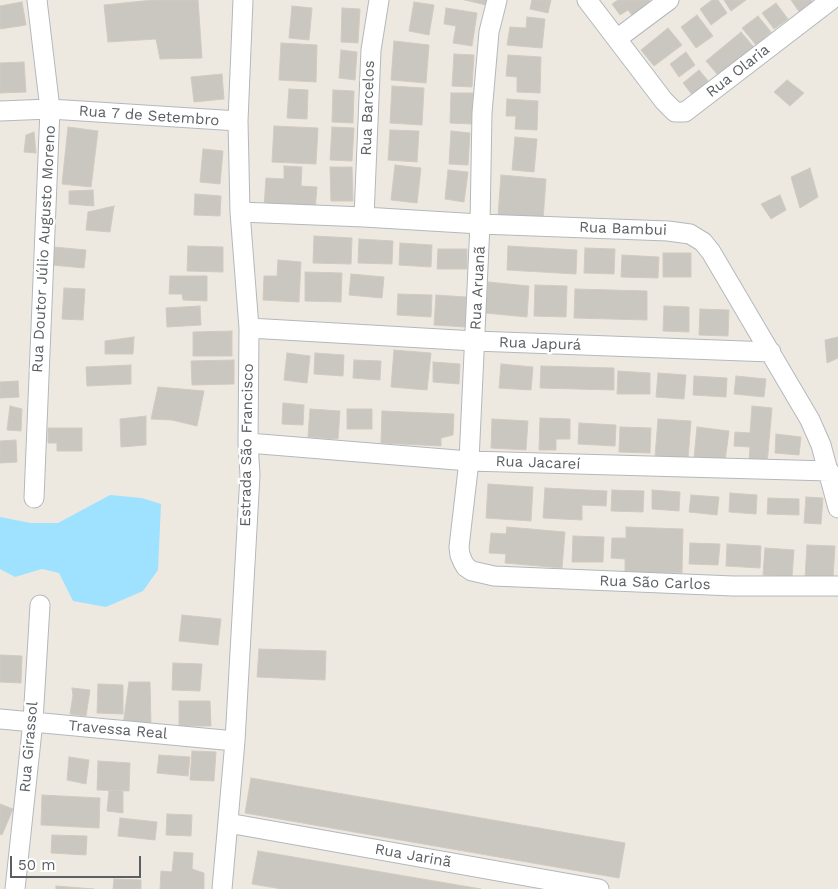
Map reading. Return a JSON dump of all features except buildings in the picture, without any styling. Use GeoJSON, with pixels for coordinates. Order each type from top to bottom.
{"type":"FeatureCollection","features":[{"type":"Feature","properties":{"kind":"street","name":"Rua Doutor Júlio Augusto Moreno"},"geometry":{"type":"LineString","coordinates":[[34,498],[50,109],[37,0]]}},
{"type":"Feature","properties":{"kind":"street","name":"Estrada São Francisco"},"geometry":{"type":"LineString","coordinates":[[222,889],[235,741],[250,475],[248,443],[249,328],[240,212],[238,121],[243,0]]}},
{"type":"Feature","properties":{"kind":"street","name":"Rua Barcelos"},"geometry":{"type":"LineString","coordinates":[[364,217],[371,50],[379,0]]}},
{"type":"Feature","properties":{"kind":"street","name":"Rua Aruanã"},"geometry":{"type":"LineString","coordinates":[[472,572],[463,562],[459,547],[469,461],[480,224],[482,113],[489,32],[498,0]]}},
{"type":"Feature","properties":{"kind":"street"},"geometry":{"type":"LineString","coordinates":[[587,0],[618,38],[669,0]]}},
{"type":"Feature","properties":{"kind":"street","name":"Rua Olaria"},"geometry":{"type":"LineString","coordinates":[[618,38],[669,106],[675,112],[685,112],[831,0]]}},
{"type":"Feature","properties":{"kind":"street","name":"Rua 7 de Setembro"},"geometry":{"type":"LineString","coordinates":[[0,111],[50,109],[238,121]]}},
{"type":"Feature","properties":{"kind":"street","name":"Rua Bambui"},"geometry":{"type":"LineString","coordinates":[[240,212],[668,231],[690,234],[704,242],[712,252],[810,420],[821,445],[838,508]]}},
{"type":"Feature","properties":{"kind":"street","name":"Rua Japurá"},"geometry":{"type":"LineString","coordinates":[[249,328],[475,341],[771,352]]}},
{"type":"Feature","properties":{"kind":"street","name":"Rua Jacareí"},"geometry":{"type":"LineString","coordinates":[[248,443],[469,461],[829,471]]}},
{"type":"Feature","properties":{"kind":"street","name":"Rua São Carlos"},"geometry":{"type":"LineString","coordinates":[[472,572],[494,576],[631,583],[733,586],[838,586]]}},
{"type":"Feature","properties":{"kind":"street","name":"Rua Girassol"},"geometry":{"type":"LineString","coordinates":[[14,889],[33,722],[40,605]]}},
{"type":"Feature","properties":{"kind":"street","name":"Travessa Real"},"geometry":{"type":"LineString","coordinates":[[0,719],[235,741]]}},
{"type":"Feature","properties":{"kind":"street","name":"Rua Jarinã"},"geometry":{"type":"LineString","coordinates":[[228,823],[599,889]]}},
{"type":"Feature","properties":{"kind":"water"},"geometry":{"type":"Polygon","coordinates":[[[110,495],[142,498],[161,504],[158,570],[143,591],[106,607],[73,601],[59,573],[42,569],[15,577],[0,569],[0,517],[31,523],[58,523],[110,495]]]}}]}
